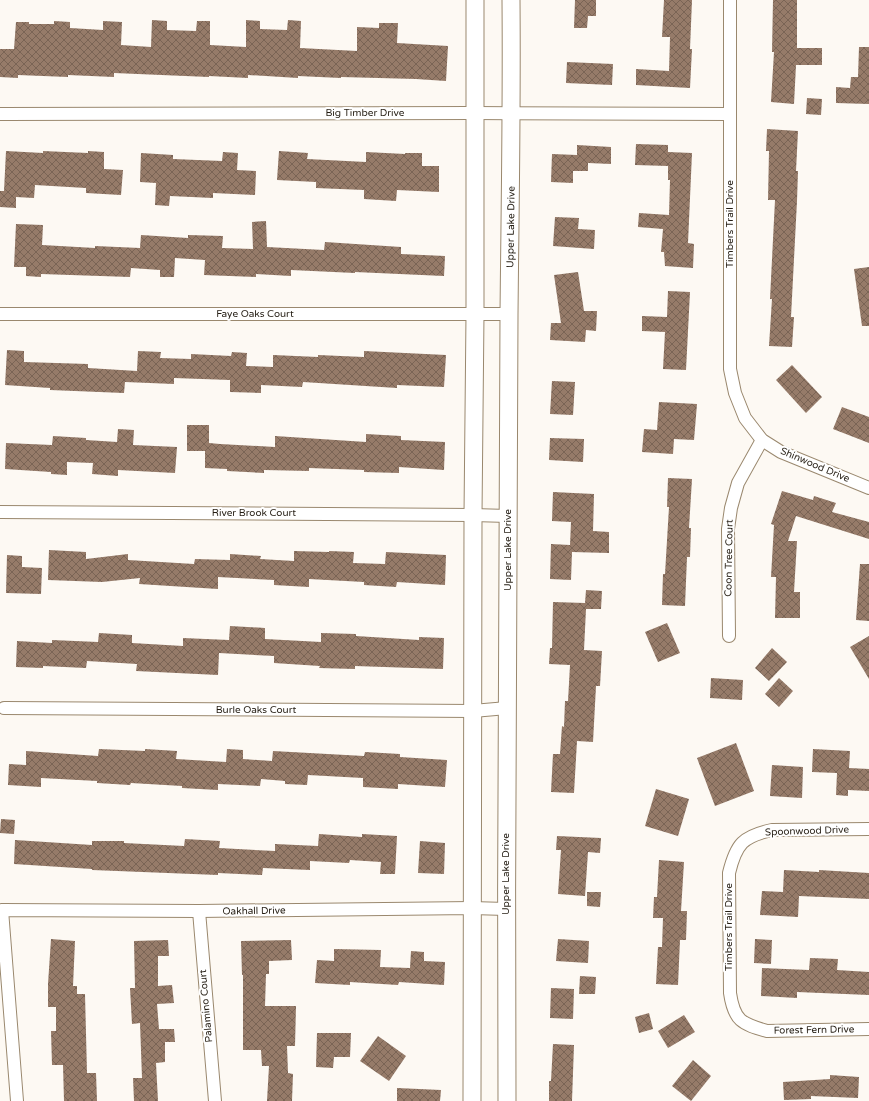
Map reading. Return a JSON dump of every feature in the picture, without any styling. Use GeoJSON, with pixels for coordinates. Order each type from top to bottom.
{"type":"FeatureCollection","features":[{"type":"Feature","properties":{"kind":"street"},"geometry":{"type":"LineString","coordinates":[[472,1101],[472,515],[475,314],[475,0]]}},
{"type":"Feature","properties":{"kind":"street","name":"Upper Lake Drive"},"geometry":{"type":"LineString","coordinates":[[507,1101],[506,909],[509,314],[512,114],[511,0]]}},
{"type":"Feature","properties":{"kind":"street","name":"Timbers Trail Drive"},"geometry":{"type":"LineString","coordinates":[[730,0],[730,369],[735,393],[746,418],[762,440]]}},
{"type":"Feature","properties":{"kind":"street","name":"Big Timber Drive"},"geometry":{"type":"LineString","coordinates":[[0,114],[730,114]]}},
{"type":"Feature","properties":{"kind":"street","name":"Faye Oaks Court"},"geometry":{"type":"LineString","coordinates":[[0,314],[509,314]]}},
{"type":"Feature","properties":{"kind":"street","name":"Shinwood Drive"},"geometry":{"type":"LineString","coordinates":[[762,440],[782,452],[869,488]]}},
{"type":"Feature","properties":{"kind":"street","name":"Coon Tree Court"},"geometry":{"type":"LineString","coordinates":[[729,636],[728,529],[731,508],[738,483],[762,440]]}},
{"type":"Feature","properties":{"kind":"street","name":"River Brook Court"},"geometry":{"type":"LineString","coordinates":[[0,512],[508,516]]}},
{"type":"Feature","properties":{"kind":"street","name":"Burle Oaks Court"},"geometry":{"type":"LineString","coordinates":[[4,708],[473,711],[507,708]]}},
{"type":"Feature","properties":{"kind":"street","name":"Spoonwood Drive"},"geometry":{"type":"LineString","coordinates":[[747,838],[772,830],[869,829]]}},
{"type":"Feature","properties":{"kind":"street","name":"Timbers Trail Drive"},"geometry":{"type":"LineString","coordinates":[[738,1019],[732,1006],[730,993],[729,873],[736,849],[747,838]]}},
{"type":"Feature","properties":{"kind":"street","name":"Oakhall Drive"},"geometry":{"type":"LineString","coordinates":[[17,1101],[2,910],[199,911],[472,908],[506,909]]}},
{"type":"Feature","properties":{"kind":"street","name":"Palamino Court"},"geometry":{"type":"LineString","coordinates":[[199,911],[215,1101]]}},
{"type":"Feature","properties":{"kind":"street","name":"Forest Fern Drive"},"geometry":{"type":"LineString","coordinates":[[738,1019],[752,1027],[767,1031],[869,1029]]}},
{"type":"Feature","properties":{"kind":"building"},"geometry":{"type":"Polygon","coordinates":[[[575,0],[596,0],[596,16],[588,16],[587,28],[574,28],[575,0]]]}},
{"type":"Feature","properties":{"kind":"building"},"geometry":{"type":"Polygon","coordinates":[[[664,0],[692,0],[690,88],[636,85],[636,69],[669,71],[670,37],[662,37],[664,0]]]}},
{"type":"Feature","properties":{"kind":"building"},"geometry":{"type":"Polygon","coordinates":[[[773,0],[797,0],[797,48],[822,48],[822,65],[796,65],[794,104],[771,102],[774,52],[772,52],[773,0]]]}},
{"type":"Feature","properties":{"kind":"building"},"geometry":{"type":"Polygon","coordinates":[[[152,20],[167,21],[167,30],[196,31],[197,21],[210,21],[210,45],[246,47],[246,20],[260,21],[260,29],[287,30],[288,20],[301,21],[300,48],[357,51],[357,27],[379,28],[379,23],[398,23],[397,43],[448,46],[446,81],[298,76],[298,78],[248,75],[248,78],[114,73],[114,77],[18,75],[18,78],[0,77],[0,49],[14,49],[16,22],[29,22],[29,24],[54,24],[54,21],[70,22],[70,28],[103,30],[103,21],[122,22],[121,45],[151,47],[152,20]]]}},
{"type":"Feature","properties":{"kind":"building"},"geometry":{"type":"Polygon","coordinates":[[[859,47],[869,47],[869,104],[836,103],[836,87],[850,88],[851,77],[858,77],[859,47]]]}},
{"type":"Feature","properties":{"kind":"building"},"geometry":{"type":"Polygon","coordinates":[[[567,62],[613,64],[612,85],[566,83],[567,62]]]}},
{"type":"Feature","properties":{"kind":"building"},"geometry":{"type":"Polygon","coordinates":[[[807,98],[822,99],[821,115],[806,114],[807,98]]]}},
{"type":"Feature","properties":{"kind":"building"},"geometry":{"type":"Polygon","coordinates":[[[767,129],[798,131],[796,171],[798,171],[797,201],[791,317],[794,317],[792,347],[769,346],[775,200],[768,200],[769,151],[766,151],[767,129]]]}},
{"type":"Feature","properties":{"kind":"building"},"geometry":{"type":"Polygon","coordinates":[[[636,144],[668,145],[668,152],[692,153],[688,243],[694,244],[693,268],[665,266],[664,252],[661,252],[663,229],[638,227],[639,213],[669,215],[670,180],[668,180],[668,166],[635,165],[636,144]]]}},
{"type":"Feature","properties":{"kind":"building"},"geometry":{"type":"Polygon","coordinates":[[[577,145],[611,147],[611,164],[588,163],[588,171],[573,171],[573,183],[551,182],[552,154],[577,155],[577,145]]]}},
{"type":"Feature","properties":{"kind":"building"},"geometry":{"type":"Polygon","coordinates":[[[6,151],[43,153],[43,151],[88,153],[88,151],[104,152],[104,169],[123,170],[121,195],[86,193],[86,188],[35,185],[34,198],[16,197],[16,208],[0,207],[0,191],[4,191],[6,151]]]}},
{"type":"Feature","properties":{"kind":"building"},"geometry":{"type":"Polygon","coordinates":[[[279,151],[308,153],[307,159],[366,162],[366,152],[405,154],[422,153],[422,166],[439,166],[439,192],[397,190],[396,201],[364,199],[364,190],[316,188],[316,182],[277,180],[279,151]]]}},
{"type":"Feature","properties":{"kind":"building"},"geometry":{"type":"Polygon","coordinates":[[[223,152],[238,153],[237,170],[256,171],[255,195],[213,193],[213,198],[170,196],[169,206],[155,205],[156,183],[140,182],[141,153],[173,155],[173,159],[222,161],[223,152]]]}},
{"type":"Feature","properties":{"kind":"building"},"geometry":{"type":"Polygon","coordinates":[[[555,217],[579,218],[578,229],[595,230],[594,249],[553,246],[555,217]]]}},
{"type":"Feature","properties":{"kind":"building"},"geometry":{"type":"Polygon","coordinates":[[[266,221],[267,247],[324,250],[325,242],[401,247],[401,254],[445,256],[444,276],[291,270],[291,276],[256,274],[256,277],[204,275],[205,260],[175,258],[174,277],[160,277],[160,270],[131,268],[130,277],[41,274],[41,277],[26,276],[26,267],[14,267],[16,224],[43,225],[42,245],[95,248],[95,246],[140,248],[141,235],[188,238],[188,235],[223,236],[222,248],[253,249],[252,222],[266,221]]]}},
{"type":"Feature","properties":{"kind":"building"},"geometry":{"type":"Polygon","coordinates":[[[869,267],[869,326],[862,326],[854,269],[869,267]]]}},
{"type":"Feature","properties":{"kind":"building"},"geometry":{"type":"Polygon","coordinates":[[[578,272],[584,311],[597,311],[596,331],[586,330],[585,342],[550,340],[551,323],[561,323],[554,275],[578,272]]]}},
{"type":"Feature","properties":{"kind":"building"},"geometry":{"type":"Polygon","coordinates":[[[668,291],[690,292],[686,370],[663,369],[665,332],[642,331],[642,316],[667,317],[668,291]]]}},
{"type":"Feature","properties":{"kind":"building"},"geometry":{"type":"Polygon","coordinates":[[[7,350],[24,351],[24,362],[88,364],[88,368],[137,371],[138,351],[161,352],[160,358],[191,359],[191,354],[231,356],[232,352],[247,353],[246,366],[273,367],[273,355],[364,357],[364,351],[446,355],[444,387],[397,385],[397,388],[303,382],[302,387],[261,385],[261,393],[230,392],[230,380],[174,378],[174,384],[125,382],[124,393],[50,390],[50,388],[5,385],[7,350]]]}},
{"type":"Feature","properties":{"kind":"building"},"geometry":{"type":"Polygon","coordinates":[[[792,365],[822,397],[806,413],[776,380],[792,365]]]}},
{"type":"Feature","properties":{"kind":"building"},"geometry":{"type":"Polygon","coordinates":[[[552,381],[575,382],[573,415],[550,414],[552,381]]]}},
{"type":"Feature","properties":{"kind":"building"},"geometry":{"type":"Polygon","coordinates":[[[659,402],[697,404],[694,440],[674,439],[673,454],[642,452],[644,429],[657,430],[659,402]]]}},
{"type":"Feature","properties":{"kind":"building"},"geometry":{"type":"Polygon","coordinates":[[[842,407],[869,417],[869,443],[833,429],[842,407]]]}},
{"type":"Feature","properties":{"kind":"building"},"geometry":{"type":"Polygon","coordinates":[[[187,425],[209,425],[209,443],[220,444],[275,447],[275,436],[366,442],[366,434],[401,436],[401,440],[445,442],[444,470],[399,467],[399,473],[309,468],[309,471],[264,470],[264,473],[205,468],[205,451],[187,451],[187,425]]]}},
{"type":"Feature","properties":{"kind":"building"},"geometry":{"type":"Polygon","coordinates":[[[118,429],[134,430],[133,445],[177,447],[175,473],[118,470],[118,476],[92,474],[93,463],[67,462],[67,475],[51,474],[51,472],[5,469],[6,443],[52,445],[53,436],[117,442],[118,429]]]}},
{"type":"Feature","properties":{"kind":"building"},"geometry":{"type":"Polygon","coordinates":[[[550,438],[584,439],[583,462],[549,460],[550,438]]]}},
{"type":"Feature","properties":{"kind":"building"},"geometry":{"type":"Polygon","coordinates":[[[668,478],[692,479],[689,528],[691,528],[690,557],[687,557],[685,606],[662,605],[663,574],[665,574],[669,507],[667,507],[668,478]]]}},
{"type":"Feature","properties":{"kind":"building"},"geometry":{"type":"Polygon","coordinates":[[[782,491],[813,500],[814,496],[836,503],[832,512],[869,522],[869,539],[796,516],[788,541],[797,541],[794,592],[800,592],[800,618],[775,618],[776,577],[771,577],[774,525],[771,524],[782,491]]]}},
{"type":"Feature","properties":{"kind":"building"},"geometry":{"type":"Polygon","coordinates":[[[553,492],[594,494],[593,531],[609,532],[609,553],[572,552],[571,580],[550,579],[551,544],[570,545],[571,522],[552,521],[553,492]]]}},
{"type":"Feature","properties":{"kind":"building"},"geometry":{"type":"Polygon","coordinates":[[[49,550],[86,552],[86,559],[128,554],[128,560],[194,564],[195,559],[230,560],[230,554],[261,556],[260,559],[294,561],[294,551],[354,552],[353,563],[385,564],[386,552],[446,555],[445,585],[397,582],[396,587],[364,585],[364,582],[309,579],[309,587],[274,585],[274,580],[218,577],[218,589],[139,584],[140,578],[102,582],[48,580],[49,550]]]}},
{"type":"Feature","properties":{"kind":"building"},"geometry":{"type":"Polygon","coordinates":[[[7,555],[22,556],[22,567],[42,568],[41,594],[6,593],[7,555]]]}},
{"type":"Feature","properties":{"kind":"building"},"geometry":{"type":"Polygon","coordinates":[[[860,564],[869,564],[869,621],[856,620],[860,564]]]}},
{"type":"Feature","properties":{"kind":"building"},"geometry":{"type":"Polygon","coordinates":[[[586,590],[602,591],[601,609],[586,609],[584,650],[602,651],[600,686],[596,686],[593,742],[577,741],[574,793],[551,792],[553,754],[560,754],[562,726],[564,727],[565,701],[568,701],[570,665],[549,664],[550,648],[552,648],[553,602],[585,603],[586,590]]]}},
{"type":"Feature","properties":{"kind":"building"},"geometry":{"type":"Polygon","coordinates":[[[667,623],[680,653],[658,662],[645,632],[667,623]]]}},
{"type":"Feature","properties":{"kind":"building"},"geometry":{"type":"Polygon","coordinates":[[[230,626],[265,628],[265,639],[321,642],[321,633],[356,634],[356,636],[419,640],[419,637],[444,638],[443,669],[355,666],[355,669],[319,668],[320,666],[274,663],[274,656],[219,653],[218,675],[136,671],[137,664],[87,661],[86,668],[43,666],[43,668],[16,667],[17,641],[52,643],[52,640],[98,642],[99,633],[132,635],[132,643],[183,646],[183,638],[229,640],[230,626]]]}},
{"type":"Feature","properties":{"kind":"building"},"geometry":{"type":"Polygon","coordinates":[[[869,636],[869,679],[850,647],[869,636]]]}},
{"type":"Feature","properties":{"kind":"building"},"geometry":{"type":"Polygon","coordinates":[[[772,648],[787,662],[769,681],[755,668],[772,648]]]}},
{"type":"Feature","properties":{"kind":"building"},"geometry":{"type":"Polygon","coordinates":[[[711,678],[743,680],[742,700],[710,698],[711,678]]]}},
{"type":"Feature","properties":{"kind":"building"},"geometry":{"type":"Polygon","coordinates":[[[779,678],[793,691],[779,707],[765,694],[779,678]]]}},
{"type":"Feature","properties":{"kind":"building"},"geometry":{"type":"Polygon","coordinates":[[[736,743],[754,791],[715,806],[697,758],[736,743]]]}},
{"type":"Feature","properties":{"kind":"building"},"geometry":{"type":"Polygon","coordinates":[[[99,749],[177,751],[176,759],[226,762],[227,749],[243,750],[243,759],[272,761],[273,751],[364,756],[365,752],[400,754],[400,757],[447,760],[445,787],[398,784],[398,789],[363,787],[363,778],[308,775],[307,785],[285,784],[285,781],[261,779],[260,786],[218,784],[218,790],[182,788],[182,786],[131,783],[130,785],[97,783],[97,781],[41,778],[41,787],[8,785],[9,764],[26,765],[26,751],[98,756],[99,749]]]}},
{"type":"Feature","properties":{"kind":"building"},"geometry":{"type":"Polygon","coordinates":[[[813,749],[850,751],[849,768],[869,769],[869,791],[848,790],[848,796],[836,795],[837,773],[812,772],[813,749]]]}},
{"type":"Feature","properties":{"kind":"building"},"geometry":{"type":"Polygon","coordinates":[[[772,765],[803,767],[802,798],[770,796],[772,765]]]}},
{"type":"Feature","properties":{"kind":"building"},"geometry":{"type":"Polygon","coordinates":[[[656,789],[689,799],[678,836],[645,826],[656,789]]]}},
{"type":"Feature","properties":{"kind":"building"},"geometry":{"type":"Polygon","coordinates":[[[1,819],[15,820],[14,834],[0,833],[1,819]]]}},
{"type":"Feature","properties":{"kind":"building"},"geometry":{"type":"Polygon","coordinates":[[[319,834],[362,837],[362,834],[397,836],[395,874],[380,874],[381,862],[350,860],[349,863],[310,861],[310,870],[263,868],[262,875],[218,873],[218,875],[92,870],[14,864],[15,840],[92,845],[92,841],[124,841],[124,843],[184,846],[185,839],[220,841],[219,848],[275,851],[275,844],[318,846],[319,834]]]}},
{"type":"Feature","properties":{"kind":"building"},"geometry":{"type":"Polygon","coordinates":[[[557,836],[601,838],[600,853],[588,852],[585,896],[558,894],[561,850],[556,850],[557,836]]]}},
{"type":"Feature","properties":{"kind":"building"},"geometry":{"type":"Polygon","coordinates":[[[420,841],[445,843],[444,874],[418,873],[420,841]]]}},
{"type":"Feature","properties":{"kind":"building"},"geometry":{"type":"Polygon","coordinates":[[[659,860],[684,862],[681,911],[687,911],[686,940],[680,940],[678,985],[656,984],[658,947],[662,947],[663,918],[653,918],[654,897],[657,897],[659,860]]]}},
{"type":"Feature","properties":{"kind":"building"},"geometry":{"type":"Polygon","coordinates":[[[784,870],[819,872],[819,870],[869,873],[869,899],[799,896],[798,917],[760,915],[762,891],[783,892],[784,870]]]}},
{"type":"Feature","properties":{"kind":"building"},"geometry":{"type":"Polygon","coordinates":[[[587,892],[601,892],[600,907],[587,906],[587,892]]]}},
{"type":"Feature","properties":{"kind":"building"},"geometry":{"type":"Polygon","coordinates":[[[51,939],[75,941],[73,986],[77,986],[77,994],[85,994],[87,1073],[96,1073],[97,1101],[64,1101],[63,1065],[52,1065],[51,1031],[56,1031],[56,1007],[48,1007],[51,939]]]}},
{"type":"Feature","properties":{"kind":"building"},"geometry":{"type":"Polygon","coordinates":[[[558,939],[589,941],[588,963],[556,961],[558,939]]]}},
{"type":"Feature","properties":{"kind":"building"},"geometry":{"type":"Polygon","coordinates":[[[755,939],[772,940],[771,964],[754,963],[755,939]]]}},
{"type":"Feature","properties":{"kind":"building"},"geometry":{"type":"Polygon","coordinates":[[[168,940],[169,956],[158,956],[158,986],[172,985],[174,1003],[157,1004],[159,1029],[174,1029],[175,1042],[165,1042],[165,1062],[156,1063],[158,1101],[134,1101],[133,1078],[142,1078],[140,1023],[132,1024],[130,988],[135,988],[134,941],[168,940]]]}},
{"type":"Feature","properties":{"kind":"building"},"geometry":{"type":"Polygon","coordinates":[[[291,940],[292,960],[269,961],[269,974],[266,974],[265,1006],[296,1006],[295,1046],[287,1046],[288,1073],[293,1074],[292,1101],[267,1101],[269,1066],[262,1066],[261,1050],[243,1050],[243,975],[241,941],[291,940]]]}},
{"type":"Feature","properties":{"kind":"building"},"geometry":{"type":"Polygon","coordinates":[[[334,949],[381,950],[380,967],[410,968],[411,951],[424,952],[424,961],[445,962],[444,985],[399,982],[398,985],[350,982],[350,985],[315,983],[317,960],[334,961],[334,949]]]}},
{"type":"Feature","properties":{"kind":"building"},"geometry":{"type":"Polygon","coordinates":[[[810,958],[838,959],[837,970],[869,972],[869,995],[797,992],[797,998],[761,996],[762,968],[809,970],[810,958]]]}},
{"type":"Feature","properties":{"kind":"building"},"geometry":{"type":"Polygon","coordinates":[[[580,976],[596,977],[595,994],[579,994],[580,976]]]}},
{"type":"Feature","properties":{"kind":"building"},"geometry":{"type":"Polygon","coordinates":[[[551,988],[574,989],[573,1019],[550,1018],[551,988]]]}},
{"type":"Feature","properties":{"kind":"building"},"geometry":{"type":"Polygon","coordinates":[[[649,1013],[653,1029],[639,1033],[635,1017],[649,1013]]]}},
{"type":"Feature","properties":{"kind":"building"},"geometry":{"type":"Polygon","coordinates":[[[684,1015],[695,1032],[668,1048],[658,1031],[684,1015]]]}},
{"type":"Feature","properties":{"kind":"building"},"geometry":{"type":"Polygon","coordinates":[[[317,1033],[351,1033],[350,1057],[334,1057],[333,1068],[316,1067],[317,1033]]]}},
{"type":"Feature","properties":{"kind":"building"},"geometry":{"type":"Polygon","coordinates":[[[378,1036],[406,1056],[389,1081],[360,1061],[378,1036]]]}},
{"type":"Feature","properties":{"kind":"building"},"geometry":{"type":"Polygon","coordinates":[[[553,1044],[574,1045],[572,1101],[549,1101],[549,1081],[551,1081],[553,1044]]]}},
{"type":"Feature","properties":{"kind":"building"},"geometry":{"type":"Polygon","coordinates":[[[693,1060],[711,1076],[691,1101],[672,1086],[693,1060]]]}},
{"type":"Feature","properties":{"kind":"building"},"geometry":{"type":"Polygon","coordinates":[[[830,1075],[859,1077],[858,1098],[811,1096],[811,1099],[784,1100],[783,1082],[830,1079],[830,1075]]]}},
{"type":"Feature","properties":{"kind":"building"},"geometry":{"type":"Polygon","coordinates":[[[397,1088],[441,1090],[440,1101],[397,1101],[397,1088]]]}}]}
